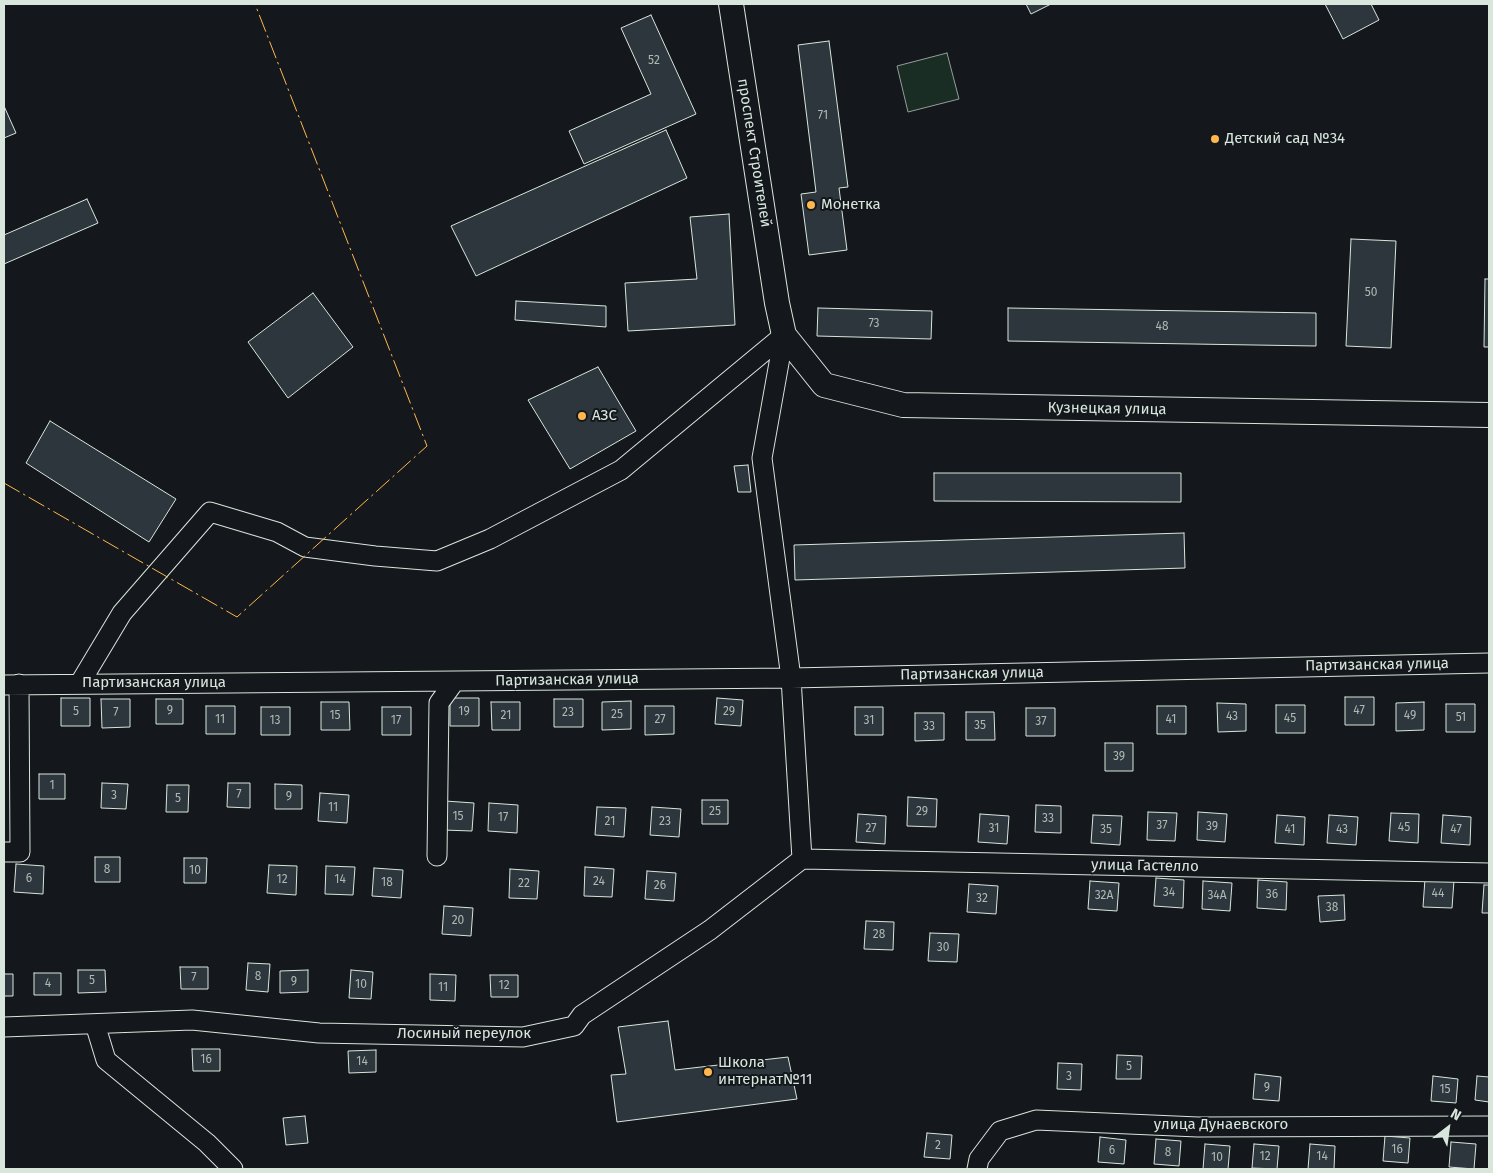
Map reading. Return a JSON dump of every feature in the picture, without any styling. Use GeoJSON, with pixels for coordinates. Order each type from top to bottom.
{"type":"FeatureCollection","features":[{"type":"Feature","properties":{"kind":"main road","name":"проспект Строителей"},"geometry":{"type":"LineString","coordinates":[[731,4],[777,303]]}},
{"type":"Feature","properties":{"kind":"main road","name":"Кузнецкая улица"},"geometry":{"type":"LineString","coordinates":[[777,303],[784,335],[824,384],[903,405],[1489,415]]}},
{"type":"Feature","properties":{"kind":"street"},"geometry":{"type":"LineString","coordinates":[[784,335],[762,458],[791,678],[802,859]]}},
{"type":"Feature","properties":{"kind":"street"},"geometry":{"type":"LineString","coordinates":[[80,683],[122,613],[210,512],[277,532],[305,547],[375,556],[437,561],[490,539],[620,470],[784,335]]}},
{"type":"Feature","properties":{"kind":"street","name":"Партизанская улица"},"geometry":{"type":"LineString","coordinates":[[12,684],[791,678],[1489,663]]}},
{"type":"Feature","properties":{"kind":"street"},"geometry":{"type":"LineString","coordinates":[[437,856],[439,703],[455,681]]}},
{"type":"Feature","properties":{"kind":"street"},"geometry":{"type":"LineString","coordinates":[[4,852],[20,852],[12,684]]}},
{"type":"Feature","properties":{"kind":"street","name":"улица Гастелло"},"geometry":{"type":"LineString","coordinates":[[802,859],[1489,873]]}},
{"type":"Feature","properties":{"kind":"street","name":"Лосиный переулок"},"geometry":{"type":"LineString","coordinates":[[4,1027],[192,1020],[319,1033],[523,1037],[574,1026],[582,1015],[710,930],[802,859]]}},
{"type":"Feature","properties":{"kind":"street"},"geometry":{"type":"LineString","coordinates":[[95,1024],[106,1060],[207,1143],[233,1169]]}},
{"type":"Feature","properties":{"kind":"street","name":"улица Дунаевского"},"geometry":{"type":"LineString","coordinates":[[977,1169],[979,1159],[1000,1131],[1036,1120],[1198,1127],[1489,1126]]}},
{"type":"Feature","properties":{"kind":"green space"},"geometry":{"type":"Polygon","coordinates":[[[947,53],[959,99],[908,112],[897,66],[947,53]]]}},
{"type":"Feature","properties":{"kind":"building"},"geometry":{"type":"Polygon","coordinates":[[[1026,4],[1051,4],[1031,14],[1026,4]]]}},
{"type":"Feature","properties":{"kind":"building"},"geometry":{"type":"Polygon","coordinates":[[[1325,4],[1371,4],[1379,20],[1343,39],[1325,4]]]}},
{"type":"Feature","properties":{"kind":"building"},"geometry":{"type":"Polygon","coordinates":[[[651,15],[696,114],[584,164],[569,131],[651,94],[621,28],[651,15]]]}},
{"type":"Feature","properties":{"kind":"building"},"geometry":{"type":"Polygon","coordinates":[[[829,41],[848,187],[839,188],[847,250],[809,255],[801,194],[816,192],[798,45],[829,41]]]}},
{"type":"Feature","properties":{"kind":"building"},"geometry":{"type":"Polygon","coordinates":[[[4,106],[16,133],[4,138],[4,106]]]}},
{"type":"Feature","properties":{"kind":"building"},"geometry":{"type":"Polygon","coordinates":[[[666,130],[687,178],[476,276],[451,226],[666,130]]]}},
{"type":"Feature","properties":{"kind":"building"},"geometry":{"type":"Polygon","coordinates":[[[87,199],[98,223],[4,264],[4,235],[87,199]]]}},
{"type":"Feature","properties":{"kind":"building"},"geometry":{"type":"Polygon","coordinates":[[[729,214],[735,325],[628,331],[625,283],[697,279],[690,217],[729,214]]]}},
{"type":"Feature","properties":{"kind":"building"},"geometry":{"type":"Polygon","coordinates":[[[1351,239],[1396,241],[1391,348],[1346,346],[1351,239]]]}},
{"type":"Feature","properties":{"kind":"building"},"geometry":{"type":"Polygon","coordinates":[[[1485,279],[1489,279],[1489,347],[1484,347],[1485,279]]]}},
{"type":"Feature","properties":{"kind":"building"},"geometry":{"type":"Polygon","coordinates":[[[313,293],[353,347],[288,398],[248,342],[313,293]]]}},
{"type":"Feature","properties":{"kind":"building"},"geometry":{"type":"Polygon","coordinates":[[[516,301],[606,306],[606,327],[515,320],[516,301]]]}},
{"type":"Feature","properties":{"kind":"building"},"geometry":{"type":"Polygon","coordinates":[[[818,308],[932,311],[931,339],[817,336],[818,308]]]}},
{"type":"Feature","properties":{"kind":"building"},"geometry":{"type":"Polygon","coordinates":[[[1008,308],[1316,313],[1316,346],[1008,341],[1008,308]]]}},
{"type":"Feature","properties":{"kind":"building","name":"АЗС"},"geometry":{"type":"Polygon","coordinates":[[[598,367],[636,431],[570,469],[528,400],[598,367]]]}},
{"type":"Feature","properties":{"kind":"building"},"geometry":{"type":"Polygon","coordinates":[[[50,421],[176,499],[149,542],[26,463],[50,421]]]}},
{"type":"Feature","properties":{"kind":"building"},"geometry":{"type":"Polygon","coordinates":[[[748,465],[751,492],[738,492],[734,466],[748,465]]]}},
{"type":"Feature","properties":{"kind":"building"},"geometry":{"type":"Polygon","coordinates":[[[934,473],[1181,473],[1181,502],[934,501],[934,473]]]}},
{"type":"Feature","properties":{"kind":"building"},"geometry":{"type":"Polygon","coordinates":[[[1184,533],[1185,568],[795,580],[794,545],[1184,533]]]}},
{"type":"Feature","properties":{"kind":"building"},"geometry":{"type":"Polygon","coordinates":[[[1345,697],[1374,697],[1374,725],[1345,725],[1345,697]]]}},
{"type":"Feature","properties":{"kind":"building"},"geometry":{"type":"Polygon","coordinates":[[[61,698],[90,698],[90,726],[61,726],[61,698]]]}},
{"type":"Feature","properties":{"kind":"building"},"geometry":{"type":"Polygon","coordinates":[[[450,698],[479,698],[479,726],[450,726],[450,698]]]}},
{"type":"Feature","properties":{"kind":"building"},"geometry":{"type":"Polygon","coordinates":[[[717,698],[743,700],[741,726],[715,724],[717,698]]]}},
{"type":"Feature","properties":{"kind":"building"},"geometry":{"type":"Polygon","coordinates":[[[101,699],[130,699],[130,727],[102,728],[101,699]]]}},
{"type":"Feature","properties":{"kind":"building"},"geometry":{"type":"Polygon","coordinates":[[[156,699],[183,699],[183,724],[156,724],[156,699]]]}},
{"type":"Feature","properties":{"kind":"building"},"geometry":{"type":"Polygon","coordinates":[[[554,699],[583,699],[583,727],[554,727],[554,699]]]}},
{"type":"Feature","properties":{"kind":"building"},"geometry":{"type":"Polygon","coordinates":[[[631,701],[631,729],[602,730],[602,702],[631,701]]]}},
{"type":"Feature","properties":{"kind":"building"},"geometry":{"type":"Polygon","coordinates":[[[321,702],[349,702],[350,730],[321,730],[321,702]]]}},
{"type":"Feature","properties":{"kind":"building"},"geometry":{"type":"Polygon","coordinates":[[[491,702],[520,702],[520,730],[492,730],[491,702]]]}},
{"type":"Feature","properties":{"kind":"building"},"geometry":{"type":"Polygon","coordinates":[[[1424,702],[1424,730],[1396,731],[1396,703],[1424,702]]]}},
{"type":"Feature","properties":{"kind":"building"},"geometry":{"type":"Polygon","coordinates":[[[1217,703],[1246,704],[1246,731],[1218,732],[1217,703]]]}},
{"type":"Feature","properties":{"kind":"building"},"geometry":{"type":"Polygon","coordinates":[[[1446,704],[1475,704],[1475,732],[1446,732],[1446,704]]]}},
{"type":"Feature","properties":{"kind":"building"},"geometry":{"type":"Polygon","coordinates":[[[1276,705],[1305,705],[1305,733],[1276,733],[1276,705]]]}},
{"type":"Feature","properties":{"kind":"building"},"geometry":{"type":"Polygon","coordinates":[[[206,706],[235,706],[235,734],[206,734],[206,706]]]}},
{"type":"Feature","properties":{"kind":"building"},"geometry":{"type":"Polygon","coordinates":[[[645,706],[674,706],[674,734],[645,735],[645,706]]]}},
{"type":"Feature","properties":{"kind":"building"},"geometry":{"type":"Polygon","coordinates":[[[1157,706],[1186,706],[1186,734],[1157,734],[1157,706]]]}},
{"type":"Feature","properties":{"kind":"building"},"geometry":{"type":"Polygon","coordinates":[[[261,707],[290,707],[290,735],[261,735],[261,707]]]}},
{"type":"Feature","properties":{"kind":"building"},"geometry":{"type":"Polygon","coordinates":[[[382,707],[411,707],[411,735],[382,735],[382,707]]]}},
{"type":"Feature","properties":{"kind":"building"},"geometry":{"type":"Polygon","coordinates":[[[855,707],[883,707],[883,735],[855,735],[855,707]]]}},
{"type":"Feature","properties":{"kind":"building"},"geometry":{"type":"Polygon","coordinates":[[[1026,708],[1055,708],[1055,736],[1026,736],[1026,708]]]}},
{"type":"Feature","properties":{"kind":"building"},"geometry":{"type":"Polygon","coordinates":[[[966,712],[994,712],[995,740],[966,740],[966,712]]]}},
{"type":"Feature","properties":{"kind":"building"},"geometry":{"type":"Polygon","coordinates":[[[915,713],[944,713],[944,740],[915,741],[915,713]]]}},
{"type":"Feature","properties":{"kind":"building"},"geometry":{"type":"Polygon","coordinates":[[[1105,743],[1133,743],[1133,771],[1105,771],[1105,743]]]}},
{"type":"Feature","properties":{"kind":"building"},"geometry":{"type":"Polygon","coordinates":[[[39,774],[65,774],[65,799],[39,799],[39,774]]]}},
{"type":"Feature","properties":{"kind":"building"},"geometry":{"type":"Polygon","coordinates":[[[102,783],[128,784],[126,809],[101,808],[102,783]]]}},
{"type":"Feature","properties":{"kind":"building"},"geometry":{"type":"Polygon","coordinates":[[[228,783],[250,783],[250,808],[227,807],[228,783]]]}},
{"type":"Feature","properties":{"kind":"building"},"geometry":{"type":"Polygon","coordinates":[[[275,784],[302,785],[302,809],[275,809],[275,784]]]}},
{"type":"Feature","properties":{"kind":"building"},"geometry":{"type":"Polygon","coordinates":[[[167,785],[189,785],[188,812],[166,812],[167,785]]]}},
{"type":"Feature","properties":{"kind":"building"},"geometry":{"type":"Polygon","coordinates":[[[320,793],[349,795],[347,823],[318,821],[320,793]]]}},
{"type":"Feature","properties":{"kind":"building"},"geometry":{"type":"Polygon","coordinates":[[[908,797],[937,799],[936,827],[907,826],[908,797]]]}},
{"type":"Feature","properties":{"kind":"building"},"geometry":{"type":"Polygon","coordinates":[[[702,800],[728,800],[728,824],[702,824],[702,800]]]}},
{"type":"Feature","properties":{"kind":"building"},"geometry":{"type":"Polygon","coordinates":[[[445,801],[474,803],[472,831],[443,830],[445,801]]]}},
{"type":"Feature","properties":{"kind":"building"},"geometry":{"type":"Polygon","coordinates":[[[489,803],[518,805],[517,833],[488,831],[489,803]]]}},
{"type":"Feature","properties":{"kind":"building"},"geometry":{"type":"Polygon","coordinates":[[[1036,805],[1061,806],[1061,833],[1035,832],[1036,805]]]}},
{"type":"Feature","properties":{"kind":"building"},"geometry":{"type":"Polygon","coordinates":[[[597,807],[626,808],[624,837],[595,835],[597,807]]]}},
{"type":"Feature","properties":{"kind":"building"},"geometry":{"type":"Polygon","coordinates":[[[652,807],[681,809],[679,837],[650,835],[652,807]]]}},
{"type":"Feature","properties":{"kind":"building"},"geometry":{"type":"Polygon","coordinates":[[[1148,812],[1177,813],[1175,841],[1147,840],[1148,812]]]}},
{"type":"Feature","properties":{"kind":"building"},"geometry":{"type":"Polygon","coordinates":[[[1198,812],[1227,814],[1225,842],[1197,840],[1198,812]]]}},
{"type":"Feature","properties":{"kind":"building"},"geometry":{"type":"Polygon","coordinates":[[[1391,813],[1419,814],[1418,843],[1389,841],[1391,813]]]}},
{"type":"Feature","properties":{"kind":"building"},"geometry":{"type":"Polygon","coordinates":[[[858,814],[886,816],[885,844],[856,842],[858,814]]]}},
{"type":"Feature","properties":{"kind":"building"},"geometry":{"type":"Polygon","coordinates":[[[980,814],[1009,816],[1007,844],[978,842],[980,814]]]}},
{"type":"Feature","properties":{"kind":"building"},"geometry":{"type":"Polygon","coordinates":[[[1093,815],[1122,816],[1120,845],[1091,843],[1093,815]]]}},
{"type":"Feature","properties":{"kind":"building"},"geometry":{"type":"Polygon","coordinates":[[[1277,815],[1305,817],[1304,845],[1275,843],[1277,815]]]}},
{"type":"Feature","properties":{"kind":"building"},"geometry":{"type":"Polygon","coordinates":[[[1329,815],[1358,817],[1356,845],[1327,843],[1329,815]]]}},
{"type":"Feature","properties":{"kind":"building"},"geometry":{"type":"Polygon","coordinates":[[[1443,815],[1471,817],[1470,845],[1441,843],[1443,815]]]}},
{"type":"Feature","properties":{"kind":"building"},"geometry":{"type":"Polygon","coordinates":[[[95,857],[120,857],[120,882],[95,882],[95,857]]]}},
{"type":"Feature","properties":{"kind":"building"},"geometry":{"type":"Polygon","coordinates":[[[184,858],[207,858],[206,883],[184,883],[184,858]]]}},
{"type":"Feature","properties":{"kind":"building"},"geometry":{"type":"Polygon","coordinates":[[[16,864],[44,866],[43,894],[14,892],[16,864]]]}},
{"type":"Feature","properties":{"kind":"building"},"geometry":{"type":"Polygon","coordinates":[[[269,865],[297,866],[296,895],[267,893],[269,865]]]}},
{"type":"Feature","properties":{"kind":"building"},"geometry":{"type":"Polygon","coordinates":[[[326,866],[355,867],[353,895],[325,894],[326,866]]]}},
{"type":"Feature","properties":{"kind":"building"},"geometry":{"type":"Polygon","coordinates":[[[585,867],[614,869],[612,897],[584,896],[585,867]]]}},
{"type":"Feature","properties":{"kind":"building"},"geometry":{"type":"Polygon","coordinates":[[[374,868],[403,870],[401,898],[372,896],[374,868]]]}},
{"type":"Feature","properties":{"kind":"building"},"geometry":{"type":"Polygon","coordinates":[[[510,869],[539,871],[537,899],[509,898],[510,869]]]}},
{"type":"Feature","properties":{"kind":"building"},"geometry":{"type":"Polygon","coordinates":[[[647,871],[676,873],[674,901],[645,899],[647,871]]]}},
{"type":"Feature","properties":{"kind":"building"},"geometry":{"type":"Polygon","coordinates":[[[1156,878],[1184,880],[1183,908],[1154,906],[1156,878]]]}},
{"type":"Feature","properties":{"kind":"building"},"geometry":{"type":"Polygon","coordinates":[[[1425,879],[1454,880],[1452,908],[1423,907],[1425,879]]]}},
{"type":"Feature","properties":{"kind":"building"},"geometry":{"type":"Polygon","coordinates":[[[1258,880],[1287,882],[1286,910],[1257,908],[1258,880]]]}},
{"type":"Feature","properties":{"kind":"building"},"geometry":{"type":"Polygon","coordinates":[[[1090,881],[1119,883],[1117,911],[1088,909],[1090,881]]]}},
{"type":"Feature","properties":{"kind":"building"},"geometry":{"type":"Polygon","coordinates":[[[1203,881],[1232,883],[1230,911],[1202,909],[1203,881]]]}},
{"type":"Feature","properties":{"kind":"building"},"geometry":{"type":"Polygon","coordinates":[[[969,884],[998,886],[996,914],[967,912],[969,884]]]}},
{"type":"Feature","properties":{"kind":"building"},"geometry":{"type":"Polygon","coordinates":[[[1484,885],[1489,885],[1489,913],[1482,913],[1484,885]]]}},
{"type":"Feature","properties":{"kind":"building"},"geometry":{"type":"Polygon","coordinates":[[[1344,895],[1345,920],[1320,922],[1318,896],[1344,895]]]}},
{"type":"Feature","properties":{"kind":"building"},"geometry":{"type":"Polygon","coordinates":[[[444,906],[473,908],[471,936],[442,934],[444,906]]]}},
{"type":"Feature","properties":{"kind":"building"},"geometry":{"type":"Polygon","coordinates":[[[866,921],[894,922],[893,950],[864,949],[866,921]]]}},
{"type":"Feature","properties":{"kind":"building"},"geometry":{"type":"Polygon","coordinates":[[[930,933],[959,934],[957,962],[928,961],[930,933]]]}},
{"type":"Feature","properties":{"kind":"building"},"geometry":{"type":"Polygon","coordinates":[[[248,963],[270,964],[268,992],[246,990],[248,963]]]}},
{"type":"Feature","properties":{"kind":"building"},"geometry":{"type":"Polygon","coordinates":[[[180,967],[208,967],[208,989],[181,989],[180,967]]]}},
{"type":"Feature","properties":{"kind":"building"},"geometry":{"type":"Polygon","coordinates":[[[78,970],[105,970],[106,992],[78,993],[78,970]]]}},
{"type":"Feature","properties":{"kind":"building"},"geometry":{"type":"Polygon","coordinates":[[[308,970],[308,992],[280,993],[280,971],[308,970]]]}},
{"type":"Feature","properties":{"kind":"building"},"geometry":{"type":"Polygon","coordinates":[[[351,970],[373,972],[371,999],[349,998],[351,970]]]}},
{"type":"Feature","properties":{"kind":"building"},"geometry":{"type":"Polygon","coordinates":[[[34,973],[61,973],[61,995],[34,995],[34,973]]]}},
{"type":"Feature","properties":{"kind":"building"},"geometry":{"type":"Polygon","coordinates":[[[4,974],[13,974],[13,996],[4,996],[4,974]]]}},
{"type":"Feature","properties":{"kind":"building"},"geometry":{"type":"Polygon","coordinates":[[[430,974],[456,975],[455,1001],[430,1000],[430,974]]]}},
{"type":"Feature","properties":{"kind":"building"},"geometry":{"type":"Polygon","coordinates":[[[490,975],[518,975],[518,997],[491,997],[490,975]]]}},
{"type":"Feature","properties":{"kind":"building","name":"Школа интернат№11"},"geometry":{"type":"Polygon","coordinates":[[[668,1021],[675,1070],[788,1057],[797,1099],[617,1122],[611,1075],[626,1074],[618,1027],[668,1021]]]}},
{"type":"Feature","properties":{"kind":"building"},"geometry":{"type":"Polygon","coordinates":[[[192,1049],[220,1049],[220,1071],[193,1071],[192,1049]]]}},
{"type":"Feature","properties":{"kind":"building"},"geometry":{"type":"Polygon","coordinates":[[[376,1050],[376,1072],[349,1073],[348,1051],[376,1050]]]}},
{"type":"Feature","properties":{"kind":"building"},"geometry":{"type":"Polygon","coordinates":[[[1117,1055],[1142,1056],[1141,1079],[1116,1079],[1117,1055]]]}},
{"type":"Feature","properties":{"kind":"building"},"geometry":{"type":"Polygon","coordinates":[[[1058,1063],[1082,1064],[1081,1090],[1057,1089],[1058,1063]]]}},
{"type":"Feature","properties":{"kind":"building"},"geometry":{"type":"Polygon","coordinates":[[[1255,1074],[1281,1077],[1279,1101],[1253,1099],[1255,1074]]]}},
{"type":"Feature","properties":{"kind":"building"},"geometry":{"type":"Polygon","coordinates":[[[1433,1076],[1458,1079],[1456,1103],[1431,1101],[1433,1076]]]}},
{"type":"Feature","properties":{"kind":"building"},"geometry":{"type":"Polygon","coordinates":[[[1477,1076],[1489,1077],[1489,1102],[1475,1100],[1477,1076]]]}},
{"type":"Feature","properties":{"kind":"building"},"geometry":{"type":"Polygon","coordinates":[[[305,1116],[308,1143],[286,1145],[283,1118],[305,1116]]]}},
{"type":"Feature","properties":{"kind":"building"},"geometry":{"type":"Polygon","coordinates":[[[927,1133],[952,1135],[950,1159],[924,1157],[927,1133]]]}},
{"type":"Feature","properties":{"kind":"building"},"geometry":{"type":"Polygon","coordinates":[[[1385,1136],[1410,1138],[1408,1163],[1383,1161],[1385,1136]]]}},
{"type":"Feature","properties":{"kind":"building"},"geometry":{"type":"Polygon","coordinates":[[[1100,1137],[1126,1140],[1124,1164],[1098,1162],[1100,1137]]]}},
{"type":"Feature","properties":{"kind":"building"},"geometry":{"type":"Polygon","coordinates":[[[1156,1139],[1181,1141],[1179,1166],[1154,1164],[1156,1139]]]}},
{"type":"Feature","properties":{"kind":"building"},"geometry":{"type":"Polygon","coordinates":[[[1451,1142],[1476,1144],[1474,1169],[1449,1167],[1451,1142]]]}},
{"type":"Feature","properties":{"kind":"building"},"geometry":{"type":"Polygon","coordinates":[[[1205,1144],[1230,1146],[1228,1169],[1203,1169],[1205,1144]]]}},
{"type":"Feature","properties":{"kind":"building"},"geometry":{"type":"Polygon","coordinates":[[[1254,1144],[1279,1146],[1277,1169],[1252,1168],[1254,1144]]]}},
{"type":"Feature","properties":{"kind":"building"},"geometry":{"type":"Polygon","coordinates":[[[1310,1144],[1335,1146],[1334,1169],[1308,1169],[1310,1144]]]}},
{"type":"Feature","properties":{"kind":"power"},"geometry":{"type":"LineString","coordinates":[[4,483],[237,617],[427,446],[255,4]]}},
{"type":"Feature","properties":{"kind":"place","name":"Детский сад №34"},"geometry":{"type":"Point","coordinates":[1215,139]}},
{"type":"Feature","properties":{"kind":"place","name":"Монетка"},"geometry":{"type":"Point","coordinates":[811,205]}},
{"type":"Feature","properties":{"kind":"place","name":"АЗС"},"geometry":{"type":"Point","coordinates":[582,416]}},
{"type":"Feature","properties":{"kind":"place","name":"Школа интернат№11"},"geometry":{"type":"Point","coordinates":[708,1072]}}]}
